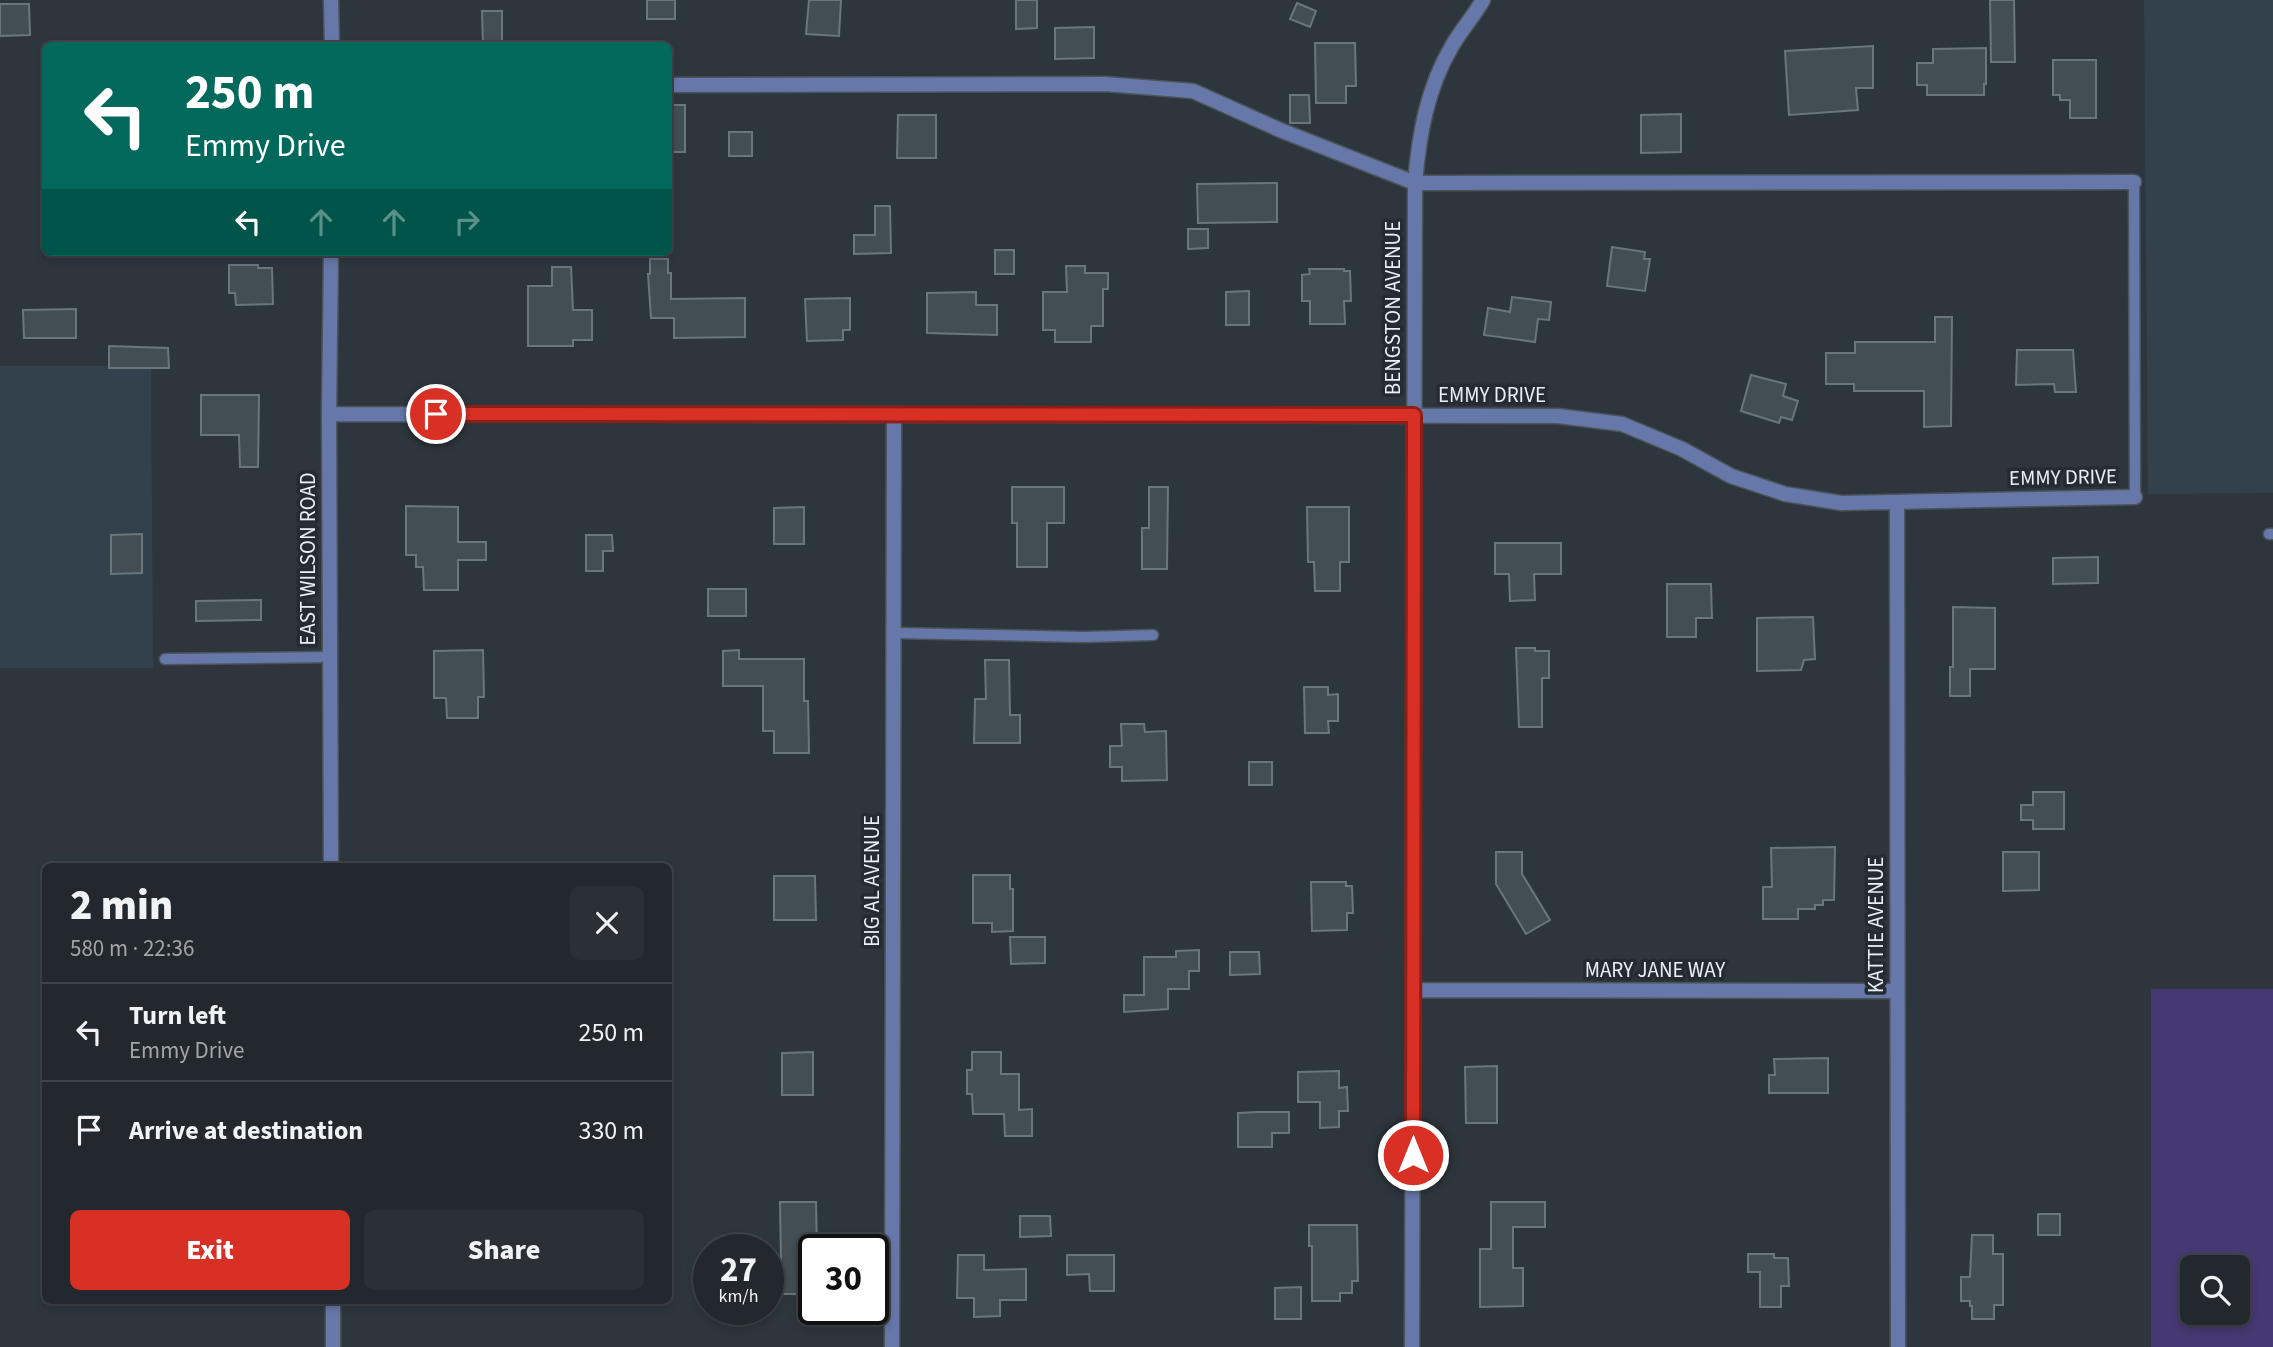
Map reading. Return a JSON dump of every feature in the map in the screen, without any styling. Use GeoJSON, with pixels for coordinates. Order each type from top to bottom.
{"type":"FeatureCollection","features":[{"type":"Feature","properties":{"kind":"street"},"geometry":{"type":"LineString","coordinates":[[331,0],[332,42]]}},
{"type":"Feature","properties":{"kind":"street","name":"BENGSTON AVENUE"},"geometry":{"type":"LineString","coordinates":[[1412,1347],[1415,183],[1419,136],[1432,89],[1452,46],[1483,0]]}},
{"type":"Feature","properties":{"kind":"street"},"geometry":{"type":"LineString","coordinates":[[672,85],[1105,85],[1193,91],[1280,130],[1415,183],[2134,182]]}},
{"type":"Feature","properties":{"kind":"street","name":"EAST WILSON ROAD"},"geometry":{"type":"LineString","coordinates":[[331,256],[331,863]]}},
{"type":"Feature","properties":{"kind":"street","name":"EMMY DRIVE"},"geometry":{"type":"LineString","coordinates":[[329,414],[1558,416],[1622,424],[1682,449],[1731,476],[1785,494],[1841,503],[2135,496]]}},
{"type":"Feature","properties":{"kind":"street","name":"BIG AL AVENUE"},"geometry":{"type":"LineString","coordinates":[[892,1347],[894,415]]}},
{"type":"Feature","properties":{"kind":"street","name":"KATTIE AVENUE"},"geometry":{"type":"LineString","coordinates":[[1898,502],[1898,1347]]}},
{"type":"Feature","properties":{"kind":"street","name":"MARY JANE WAY"},"geometry":{"type":"LineString","coordinates":[[1413,990],[1897,991]]}},
{"type":"Feature","properties":{"kind":"street"},"geometry":{"type":"LineString","coordinates":[[333,1304],[333,1347]]}},
{"type":"Feature","properties":{"kind":"lane"},"geometry":{"type":"LineString","coordinates":[[2134,182],[2135,496]]}},
{"type":"Feature","properties":{"kind":"lane"},"geometry":{"type":"LineString","coordinates":[[894,633],[1084,637],[1153,635]]}},
{"type":"Feature","properties":{"kind":"lane"},"geometry":{"type":"LineString","coordinates":[[164,659],[330,657]]}},
{"type":"Feature","properties":{"kind":"shaded area"},"geometry":{"type":"Polygon","coordinates":[[[2144,0],[2273,0],[2273,493],[2148,494],[2144,0]]]}},
{"type":"Feature","properties":{"kind":"shaded area"},"geometry":{"type":"Polygon","coordinates":[[[0,366],[151,366],[153,668],[0,668],[0,366]]]}},
{"type":"Feature","properties":{"kind":"shaded area"},"geometry":{"type":"Polygon","coordinates":[[[2151,989],[2273,989],[2273,1347],[2151,1347],[2151,989]]]}},
{"type":"Feature","properties":{"kind":"building"},"geometry":{"type":"Polygon","coordinates":[[[647,0],[675,0],[675,19],[647,19],[647,0]]]}},
{"type":"Feature","properties":{"kind":"building"},"geometry":{"type":"Polygon","coordinates":[[[809,0],[841,0],[839,36],[806,34],[809,0]]]}},
{"type":"Feature","properties":{"kind":"building"},"geometry":{"type":"Polygon","coordinates":[[[1016,0],[1037,0],[1037,28],[1016,29],[1016,0]]]}},
{"type":"Feature","properties":{"kind":"building"},"geometry":{"type":"Polygon","coordinates":[[[1990,0],[2014,0],[2015,62],[1991,62],[1990,0]]]}},
{"type":"Feature","properties":{"kind":"building"},"geometry":{"type":"Polygon","coordinates":[[[1297,3],[1316,11],[1310,27],[1290,19],[1297,3]]]}},
{"type":"Feature","properties":{"kind":"building"},"geometry":{"type":"Polygon","coordinates":[[[0,4],[29,4],[30,35],[0,36],[0,4]]]}},
{"type":"Feature","properties":{"kind":"building"},"geometry":{"type":"Polygon","coordinates":[[[482,11],[502,11],[502,42],[483,42],[482,11]]]}},
{"type":"Feature","properties":{"kind":"building"},"geometry":{"type":"Polygon","coordinates":[[[1094,27],[1094,58],[1055,59],[1055,28],[1094,27]]]}},
{"type":"Feature","properties":{"kind":"building"},"geometry":{"type":"Polygon","coordinates":[[[1315,43],[1355,43],[1356,86],[1346,86],[1346,103],[1316,103],[1315,43]]]}},
{"type":"Feature","properties":{"kind":"building"},"geometry":{"type":"Polygon","coordinates":[[[1873,46],[1873,88],[1856,88],[1858,110],[1789,115],[1785,51],[1873,46]]]}},
{"type":"Feature","properties":{"kind":"building"},"geometry":{"type":"Polygon","coordinates":[[[1986,48],[1984,95],[1927,95],[1927,85],[1917,85],[1917,63],[1933,63],[1933,49],[1986,48]]]}},
{"type":"Feature","properties":{"kind":"building"},"geometry":{"type":"Polygon","coordinates":[[[2053,60],[2096,60],[2096,118],[2070,118],[2070,100],[2060,100],[2060,95],[2053,95],[2053,60]]]}},
{"type":"Feature","properties":{"kind":"building"},"geometry":{"type":"Polygon","coordinates":[[[1290,95],[1309,95],[1310,123],[1290,123],[1290,95]]]}},
{"type":"Feature","properties":{"kind":"building"},"geometry":{"type":"Polygon","coordinates":[[[672,105],[685,105],[685,152],[672,152],[672,105]]]}},
{"type":"Feature","properties":{"kind":"building"},"geometry":{"type":"Polygon","coordinates":[[[1681,114],[1681,152],[1641,153],[1641,115],[1681,114]]]}},
{"type":"Feature","properties":{"kind":"building"},"geometry":{"type":"Polygon","coordinates":[[[898,115],[936,115],[936,158],[897,158],[898,115]]]}},
{"type":"Feature","properties":{"kind":"building"},"geometry":{"type":"Polygon","coordinates":[[[729,132],[752,132],[752,156],[729,156],[729,132]]]}},
{"type":"Feature","properties":{"kind":"building"},"geometry":{"type":"Polygon","coordinates":[[[1277,183],[1277,222],[1198,223],[1197,184],[1277,183]]]}},
{"type":"Feature","properties":{"kind":"building"},"geometry":{"type":"Polygon","coordinates":[[[875,206],[890,206],[891,253],[854,254],[854,235],[875,235],[875,206]]]}},
{"type":"Feature","properties":{"kind":"building"},"geometry":{"type":"Polygon","coordinates":[[[1188,229],[1208,229],[1208,248],[1188,249],[1188,229]]]}},
{"type":"Feature","properties":{"kind":"building"},"geometry":{"type":"Polygon","coordinates":[[[1612,247],[1645,252],[1644,259],[1650,259],[1645,291],[1607,286],[1612,247]]]}},
{"type":"Feature","properties":{"kind":"building"},"geometry":{"type":"Polygon","coordinates":[[[995,250],[1014,250],[1014,274],[995,274],[995,250]]]}},
{"type":"Feature","properties":{"kind":"building"},"geometry":{"type":"Polygon","coordinates":[[[650,259],[668,259],[671,299],[745,298],[745,337],[674,338],[674,318],[651,318],[648,274],[650,259]]]}},
{"type":"Feature","properties":{"kind":"building"},"geometry":{"type":"Polygon","coordinates":[[[229,265],[272,268],[273,304],[236,305],[235,293],[229,293],[229,265]]]}},
{"type":"Feature","properties":{"kind":"building"},"geometry":{"type":"Polygon","coordinates":[[[1066,266],[1085,266],[1085,273],[1108,273],[1108,289],[1103,289],[1103,326],[1091,326],[1091,342],[1055,342],[1055,330],[1043,330],[1043,292],[1067,292],[1066,266]]]}},
{"type":"Feature","properties":{"kind":"building"},"geometry":{"type":"Polygon","coordinates":[[[552,267],[571,267],[573,310],[592,310],[592,340],[573,340],[573,346],[528,346],[528,286],[552,286],[552,267]]]}},
{"type":"Feature","properties":{"kind":"building"},"geometry":{"type":"Polygon","coordinates":[[[1309,269],[1350,271],[1351,301],[1344,301],[1345,324],[1310,324],[1310,301],[1302,301],[1302,275],[1310,274],[1309,269]]]}},
{"type":"Feature","properties":{"kind":"building"},"geometry":{"type":"Polygon","coordinates":[[[1249,291],[1249,325],[1226,325],[1226,292],[1249,291]]]}},
{"type":"Feature","properties":{"kind":"building"},"geometry":{"type":"Polygon","coordinates":[[[976,292],[976,305],[997,305],[997,335],[927,333],[927,293],[976,292]]]}},
{"type":"Feature","properties":{"kind":"building"},"geometry":{"type":"Polygon","coordinates":[[[1512,297],[1551,302],[1549,320],[1538,319],[1535,342],[1484,335],[1488,308],[1510,312],[1512,297]]]}},
{"type":"Feature","properties":{"kind":"building"},"geometry":{"type":"Polygon","coordinates":[[[850,298],[850,330],[843,330],[843,340],[807,341],[805,299],[850,298]]]}},
{"type":"Feature","properties":{"kind":"building"},"geometry":{"type":"Polygon","coordinates":[[[76,309],[76,338],[24,338],[23,310],[76,309]]]}},
{"type":"Feature","properties":{"kind":"building"},"geometry":{"type":"Polygon","coordinates":[[[1935,317],[1952,317],[1951,426],[1924,427],[1924,391],[1854,391],[1854,384],[1826,384],[1826,353],[1855,353],[1855,342],[1935,342],[1935,317]]]}},
{"type":"Feature","properties":{"kind":"building"},"geometry":{"type":"Polygon","coordinates":[[[109,346],[168,348],[169,368],[109,368],[109,346]]]}},
{"type":"Feature","properties":{"kind":"building"},"geometry":{"type":"Polygon","coordinates":[[[2017,350],[2073,350],[2076,392],[2055,392],[2054,384],[2016,385],[2017,350]]]}},
{"type":"Feature","properties":{"kind":"building"},"geometry":{"type":"Polygon","coordinates":[[[1751,375],[1786,384],[1783,396],[1798,401],[1792,420],[1781,417],[1779,423],[1741,411],[1751,375]]]}},
{"type":"Feature","properties":{"kind":"building"},"geometry":{"type":"Polygon","coordinates":[[[201,395],[259,395],[258,467],[240,467],[239,435],[201,435],[201,395]]]}},
{"type":"Feature","properties":{"kind":"building"},"geometry":{"type":"Polygon","coordinates":[[[1012,487],[1064,487],[1064,523],[1047,523],[1047,567],[1017,567],[1017,523],[1012,523],[1012,487]]]}},
{"type":"Feature","properties":{"kind":"building"},"geometry":{"type":"Polygon","coordinates":[[[1149,487],[1168,487],[1167,569],[1142,569],[1142,528],[1149,528],[1149,487]]]}},
{"type":"Feature","properties":{"kind":"building"},"geometry":{"type":"Polygon","coordinates":[[[406,506],[458,507],[458,542],[486,542],[486,560],[458,560],[458,590],[424,590],[423,567],[416,567],[416,555],[406,555],[406,506]]]}},
{"type":"Feature","properties":{"kind":"building"},"geometry":{"type":"Polygon","coordinates":[[[804,507],[804,544],[774,544],[774,508],[804,507]]]}},
{"type":"Feature","properties":{"kind":"building"},"geometry":{"type":"Polygon","coordinates":[[[1307,507],[1349,507],[1349,562],[1340,562],[1340,591],[1315,591],[1314,562],[1308,562],[1307,507]]]}},
{"type":"Feature","properties":{"kind":"building"},"geometry":{"type":"Polygon","coordinates":[[[142,534],[142,573],[111,574],[111,535],[142,534]]]}},
{"type":"Feature","properties":{"kind":"building"},"geometry":{"type":"Polygon","coordinates":[[[586,535],[612,535],[613,551],[603,551],[603,571],[586,571],[586,535]]]}},
{"type":"Feature","properties":{"kind":"building"},"geometry":{"type":"Polygon","coordinates":[[[1495,543],[1561,543],[1561,574],[1534,574],[1535,600],[1510,601],[1509,574],[1495,574],[1495,543]]]}},
{"type":"Feature","properties":{"kind":"building"},"geometry":{"type":"Polygon","coordinates":[[[2098,557],[2098,583],[2053,584],[2053,558],[2098,557]]]}},
{"type":"Feature","properties":{"kind":"building"},"geometry":{"type":"Polygon","coordinates":[[[1667,584],[1711,584],[1712,618],[1696,618],[1696,637],[1667,637],[1667,584]]]}},
{"type":"Feature","properties":{"kind":"building"},"geometry":{"type":"Polygon","coordinates":[[[708,589],[746,589],[746,616],[708,616],[708,589]]]}},
{"type":"Feature","properties":{"kind":"building"},"geometry":{"type":"Polygon","coordinates":[[[261,600],[261,620],[196,621],[196,601],[261,600]]]}},
{"type":"Feature","properties":{"kind":"building"},"geometry":{"type":"Polygon","coordinates":[[[1953,607],[1995,608],[1995,669],[1970,669],[1970,696],[1950,696],[1953,607]]]}},
{"type":"Feature","properties":{"kind":"building"},"geometry":{"type":"Polygon","coordinates":[[[1813,617],[1815,659],[1804,660],[1801,670],[1757,671],[1757,618],[1813,617]]]}},
{"type":"Feature","properties":{"kind":"building"},"geometry":{"type":"Polygon","coordinates":[[[1516,648],[1549,651],[1549,678],[1542,678],[1542,727],[1519,727],[1516,648]]]}},
{"type":"Feature","properties":{"kind":"building"},"geometry":{"type":"Polygon","coordinates":[[[483,650],[484,697],[478,697],[478,718],[447,718],[446,698],[434,698],[434,651],[483,650]]]}},
{"type":"Feature","properties":{"kind":"building"},"geometry":{"type":"Polygon","coordinates":[[[739,650],[739,659],[804,659],[804,701],[808,701],[809,753],[774,753],[774,731],[763,731],[763,686],[723,686],[723,651],[739,650]]]}},
{"type":"Feature","properties":{"kind":"building"},"geometry":{"type":"Polygon","coordinates":[[[985,660],[1009,660],[1010,715],[1020,715],[1020,743],[974,743],[975,699],[986,699],[985,660]]]}},
{"type":"Feature","properties":{"kind":"building"},"geometry":{"type":"Polygon","coordinates":[[[1304,687],[1328,687],[1328,695],[1338,694],[1338,721],[1328,721],[1329,733],[1305,733],[1304,687]]]}},
{"type":"Feature","properties":{"kind":"building"},"geometry":{"type":"Polygon","coordinates":[[[1121,724],[1144,724],[1145,732],[1166,731],[1167,780],[1122,781],[1122,767],[1110,767],[1110,746],[1122,746],[1121,724]]]}},
{"type":"Feature","properties":{"kind":"building"},"geometry":{"type":"Polygon","coordinates":[[[1249,762],[1272,762],[1272,785],[1249,785],[1249,762]]]}},
{"type":"Feature","properties":{"kind":"building"},"geometry":{"type":"Polygon","coordinates":[[[2033,792],[2064,792],[2064,829],[2033,829],[2033,820],[2021,820],[2021,805],[2033,805],[2033,792]]]}},
{"type":"Feature","properties":{"kind":"building"},"geometry":{"type":"Polygon","coordinates":[[[1835,847],[1834,900],[1823,900],[1823,905],[1815,905],[1815,909],[1798,909],[1798,919],[1763,919],[1763,887],[1772,887],[1771,848],[1835,847]]]}},
{"type":"Feature","properties":{"kind":"building"},"geometry":{"type":"Polygon","coordinates":[[[1496,852],[1522,852],[1522,874],[1550,920],[1526,934],[1496,884],[1496,852]]]}},
{"type":"Feature","properties":{"kind":"building"},"geometry":{"type":"Polygon","coordinates":[[[2003,852],[2039,852],[2039,890],[2003,891],[2003,852]]]}},
{"type":"Feature","properties":{"kind":"building"},"geometry":{"type":"Polygon","coordinates":[[[973,875],[1010,875],[1010,889],[1013,889],[1013,931],[992,932],[992,923],[973,923],[973,875]]]}},
{"type":"Feature","properties":{"kind":"building"},"geometry":{"type":"Polygon","coordinates":[[[774,876],[815,876],[816,920],[774,920],[774,876]]]}},
{"type":"Feature","properties":{"kind":"building"},"geometry":{"type":"Polygon","coordinates":[[[1311,882],[1346,882],[1346,886],[1352,886],[1353,913],[1347,913],[1347,930],[1312,931],[1311,882]]]}},
{"type":"Feature","properties":{"kind":"building"},"geometry":{"type":"Polygon","coordinates":[[[1010,937],[1045,937],[1045,963],[1011,964],[1010,937]]]}},
{"type":"Feature","properties":{"kind":"building"},"geometry":{"type":"Polygon","coordinates":[[[1199,950],[1199,971],[1189,971],[1189,989],[1168,989],[1168,1009],[1124,1012],[1124,995],[1144,995],[1144,957],[1176,957],[1176,951],[1199,950]]]}},
{"type":"Feature","properties":{"kind":"building"},"geometry":{"type":"Polygon","coordinates":[[[1230,952],[1259,952],[1260,974],[1230,975],[1230,952]]]}},
{"type":"Feature","properties":{"kind":"building"},"geometry":{"type":"Polygon","coordinates":[[[813,1052],[813,1095],[782,1095],[782,1053],[813,1052]]]}},
{"type":"Feature","properties":{"kind":"building"},"geometry":{"type":"Polygon","coordinates":[[[972,1052],[1001,1052],[1001,1074],[1019,1074],[1019,1110],[1032,1109],[1032,1136],[1005,1136],[1004,1114],[973,1114],[972,1094],[967,1094],[967,1070],[972,1070],[972,1052]]]}},
{"type":"Feature","properties":{"kind":"building"},"geometry":{"type":"Polygon","coordinates":[[[1828,1058],[1828,1093],[1769,1093],[1769,1075],[1775,1075],[1774,1059],[1828,1058]]]}},
{"type":"Feature","properties":{"kind":"building"},"geometry":{"type":"Polygon","coordinates":[[[1497,1066],[1497,1123],[1466,1123],[1465,1067],[1497,1066]]]}},
{"type":"Feature","properties":{"kind":"building"},"geometry":{"type":"Polygon","coordinates":[[[1339,1071],[1339,1088],[1347,1087],[1348,1111],[1339,1111],[1339,1127],[1320,1128],[1320,1102],[1298,1102],[1298,1072],[1339,1071]]]}},
{"type":"Feature","properties":{"kind":"building"},"geometry":{"type":"Polygon","coordinates":[[[1289,1112],[1289,1133],[1272,1133],[1272,1147],[1238,1147],[1238,1113],[1289,1112]]]}},
{"type":"Feature","properties":{"kind":"building"},"geometry":{"type":"Polygon","coordinates":[[[780,1202],[816,1202],[817,1234],[798,1234],[798,1294],[784,1294],[784,1234],[781,1234],[780,1202]]]}},
{"type":"Feature","properties":{"kind":"building"},"geometry":{"type":"Polygon","coordinates":[[[1491,1202],[1545,1202],[1545,1227],[1513,1227],[1513,1268],[1523,1268],[1523,1306],[1480,1307],[1480,1249],[1491,1249],[1491,1202]]]}},
{"type":"Feature","properties":{"kind":"building"},"geometry":{"type":"Polygon","coordinates":[[[2038,1214],[2060,1214],[2060,1235],[2038,1235],[2038,1214]]]}},
{"type":"Feature","properties":{"kind":"building"},"geometry":{"type":"Polygon","coordinates":[[[1020,1216],[1050,1216],[1051,1236],[1020,1237],[1020,1216]]]}},
{"type":"Feature","properties":{"kind":"building"},"geometry":{"type":"Polygon","coordinates":[[[1309,1225],[1357,1225],[1358,1281],[1352,1281],[1352,1293],[1340,1293],[1340,1301],[1312,1301],[1312,1246],[1309,1246],[1309,1225]]]}},
{"type":"Feature","properties":{"kind":"building"},"geometry":{"type":"Polygon","coordinates":[[[1972,1235],[1993,1235],[1993,1254],[2003,1254],[2003,1305],[1994,1305],[1994,1319],[1972,1319],[1970,1301],[1961,1301],[1961,1277],[1970,1277],[1972,1235]]]}},
{"type":"Feature","properties":{"kind":"building"},"geometry":{"type":"Polygon","coordinates":[[[1748,1254],[1774,1254],[1774,1258],[1788,1258],[1789,1286],[1781,1286],[1781,1307],[1760,1307],[1760,1272],[1748,1272],[1748,1254]]]}},
{"type":"Feature","properties":{"kind":"building"},"geometry":{"type":"Polygon","coordinates":[[[958,1255],[984,1255],[984,1270],[1026,1269],[1026,1300],[1000,1300],[1000,1316],[974,1317],[974,1298],[957,1298],[958,1255]]]}},
{"type":"Feature","properties":{"kind":"building"},"geometry":{"type":"Polygon","coordinates":[[[1067,1255],[1114,1255],[1114,1291],[1090,1291],[1089,1274],[1067,1275],[1067,1255]]]}},
{"type":"Feature","properties":{"kind":"building"},"geometry":{"type":"Polygon","coordinates":[[[1301,1287],[1301,1319],[1275,1319],[1275,1288],[1301,1287]]]}},
{"type":"Feature","properties":{"kind":"route"},"geometry":{"type":"LineString","coordinates":[[436,414],[1414,415],[1413,1155]]}}]}
